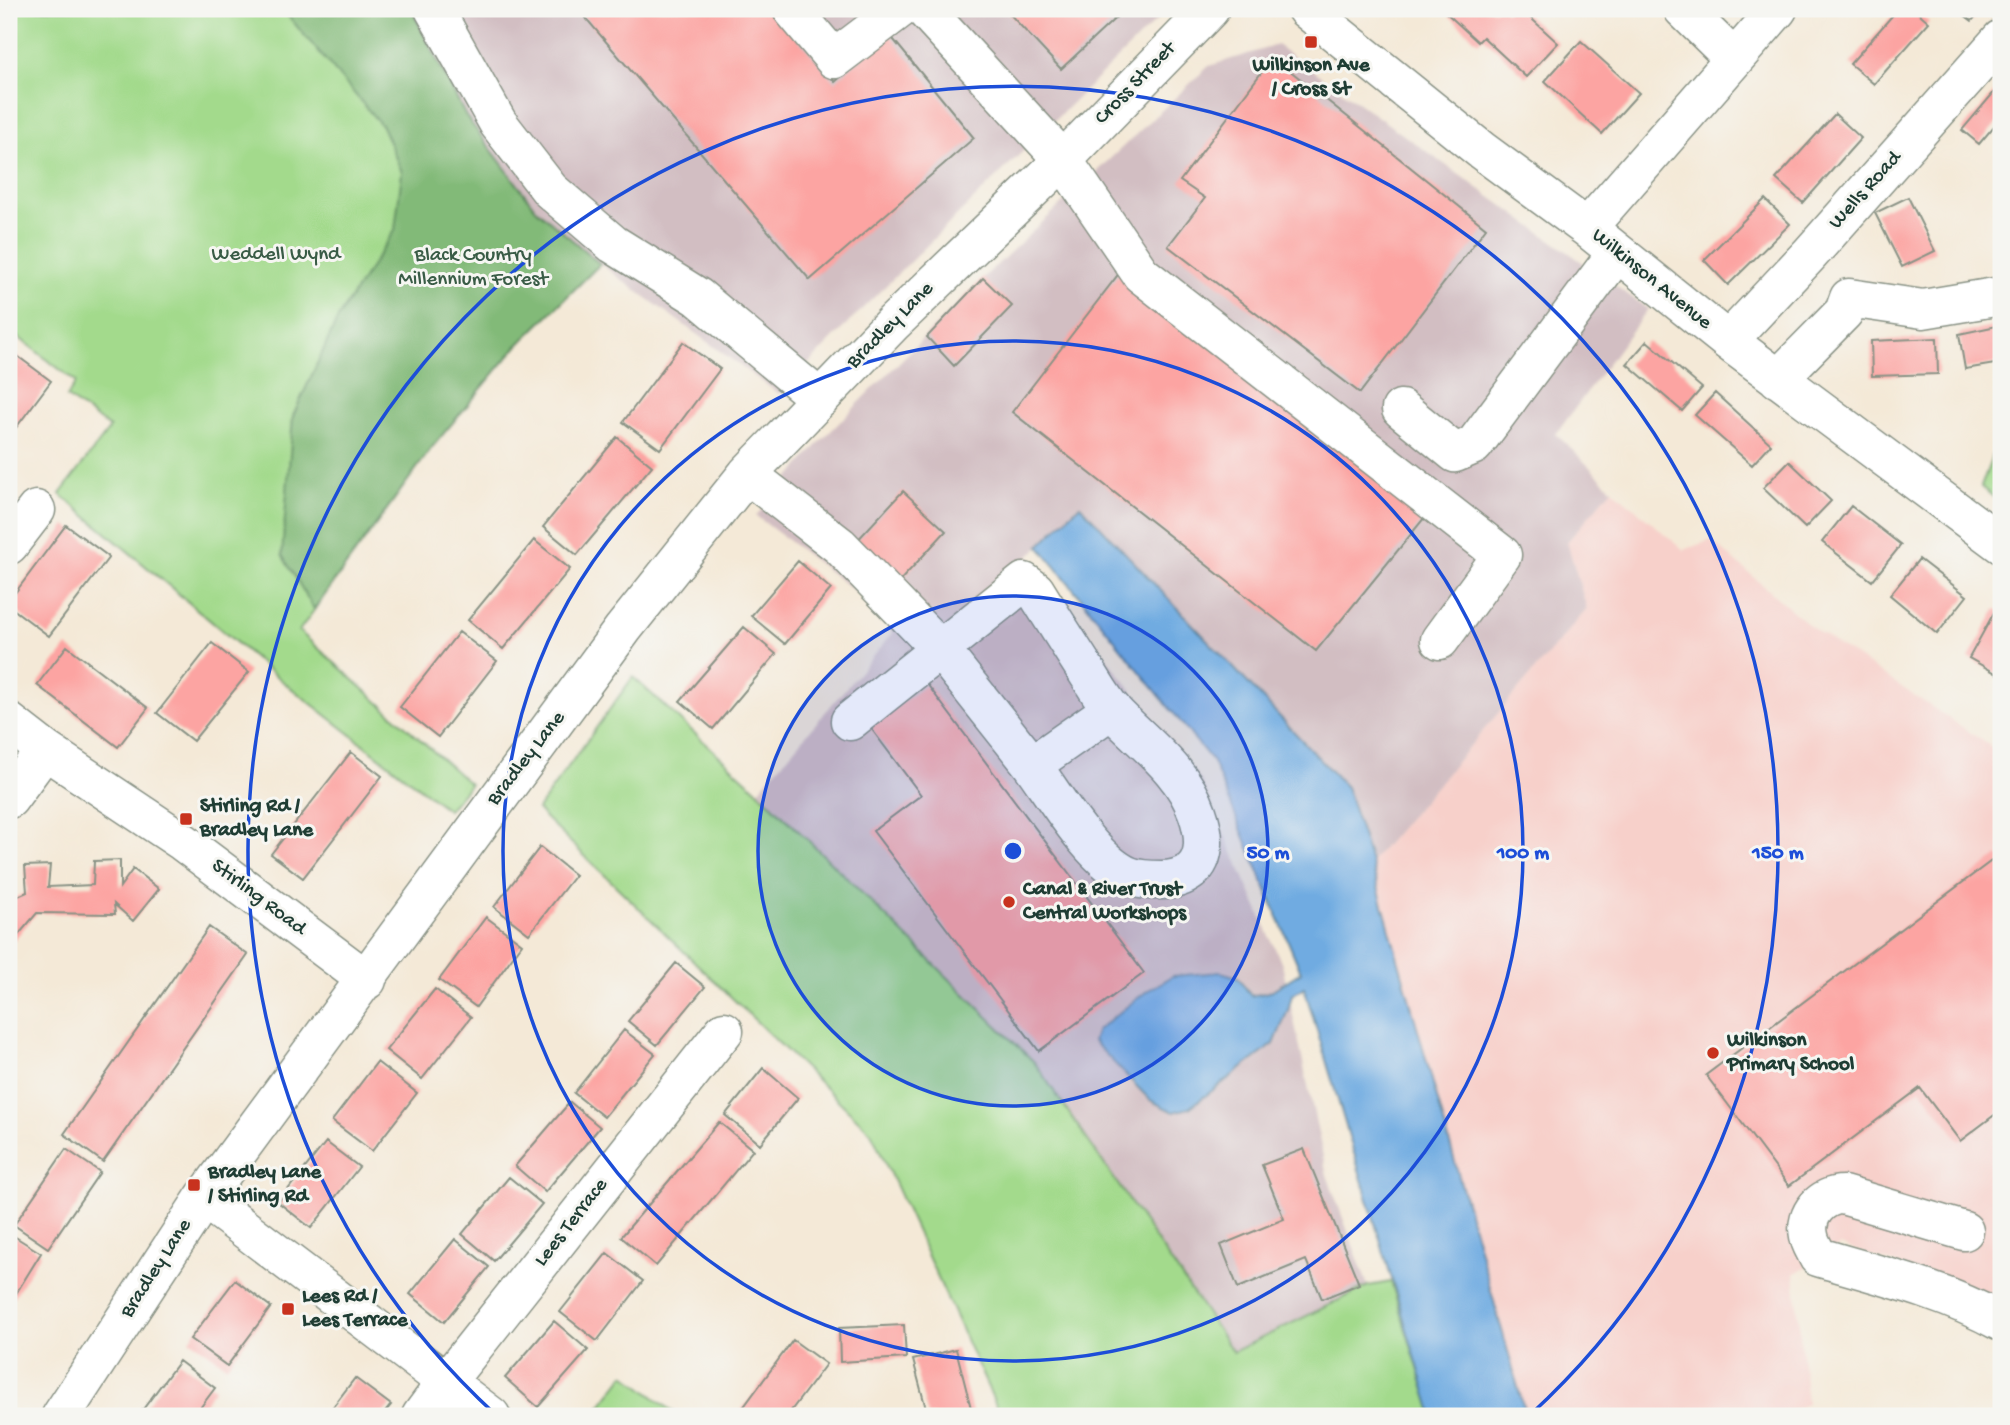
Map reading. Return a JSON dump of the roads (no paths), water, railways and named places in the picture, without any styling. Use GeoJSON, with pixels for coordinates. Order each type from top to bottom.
{"type":"FeatureCollection","features":[{"type":"Feature","properties":{"kind":"street"},"geometry":{"type":"LineString","coordinates":[[434,9],[498,123],[550,190],[613,244],[698,297],[820,399]]}},
{"type":"Feature","properties":{"kind":"street"},"geometry":{"type":"LineString","coordinates":[[792,9],[834,59],[900,9]]}},
{"type":"Feature","properties":{"kind":"street"},"geometry":{"type":"LineString","coordinates":[[924,9],[1063,160],[1142,274],[1502,555],[1440,640]]}},
{"type":"Feature","properties":{"kind":"street","name":"Cross Street"},"geometry":{"type":"LineString","coordinates":[[1063,160],[1210,9]]}},
{"type":"Feature","properties":{"kind":"street","name":"Wilkinson Avenue"},"geometry":{"type":"LineString","coordinates":[[1306,9],[1480,150],[1587,228],[1616,254],[1728,341],[2001,544]]}},
{"type":"Feature","properties":{"kind":"street"},"geometry":{"type":"LineString","coordinates":[[1683,9],[1734,58]]}},
{"type":"Feature","properties":{"kind":"street"},"geometry":{"type":"LineString","coordinates":[[1587,228],[1778,9]]}},
{"type":"Feature","properties":{"kind":"street","name":"Wells Road"},"geometry":{"type":"LineString","coordinates":[[1728,341],[1809,255],[2001,39]]}},
{"type":"Feature","properties":{"kind":"street","name":"Bradley Lane"},"geometry":{"type":"LineString","coordinates":[[61,1416],[204,1198],[623,629],[747,474],[892,324],[1063,160]]}},
{"type":"Feature","properties":{"kind":"street"},"geometry":{"type":"LineString","coordinates":[[1401,409],[1455,453],[1474,445],[1616,254]]}},
{"type":"Feature","properties":{"kind":"street"},"geometry":{"type":"LineString","coordinates":[[1809,255],[1849,298],[1923,309],[2001,296]]}},
{"type":"Feature","properties":{"kind":"street"},"geometry":{"type":"LineString","coordinates":[[1778,379],[1844,312],[1849,298]]}},
{"type":"Feature","properties":{"kind":"street"},"geometry":{"type":"LineString","coordinates":[[747,474],[841,546],[939,648],[1032,765],[1096,852],[1113,867],[1131,877],[1170,880],[1185,876],[1198,866],[1203,851],[1203,836],[1197,812],[1176,775],[1112,709],[1035,590],[1024,582],[939,648],[850,722]]}},
{"type":"Feature","properties":{"kind":"street"},"geometry":{"type":"LineString","coordinates":[[9,545],[36,510]]}},
{"type":"Feature","properties":{"kind":"street"},"geometry":{"type":"LineString","coordinates":[[1032,765],[1112,709]]}},
{"type":"Feature","properties":{"kind":"street","name":"Stirling Road"},"geometry":{"type":"LineString","coordinates":[[9,722],[45,750],[183,842],[367,980]]}},
{"type":"Feature","properties":{"kind":"street"},"geometry":{"type":"LineString","coordinates":[[9,799],[45,750]]}},
{"type":"Feature","properties":{"kind":"street","name":"Lees Terrace"},"geometry":{"type":"LineString","coordinates":[[421,1416],[724,1031]]}},
{"type":"Feature","properties":{"kind":"street"},"geometry":{"type":"LineString","coordinates":[[1964,1231],[1843,1195],[1832,1195],[1816,1207],[1808,1224],[1809,1239],[1818,1257],[1979,1309],[2001,1322]]}},
{"type":"Feature","properties":{"kind":"street"},"geometry":{"type":"LineString","coordinates":[[204,1198],[491,1416]]}},
{"type":"Feature","properties":{"kind":"water"},"geometry":{"type":"Polygon","coordinates":[[[1080,505],[1346,787],[1371,862],[1526,1416],[1433,1416],[1304,987],[1292,995],[1274,1044],[1189,1108],[1173,1112],[1150,1100],[1093,1041],[1097,1030],[1147,991],[1173,976],[1221,972],[1238,977],[1251,996],[1269,992],[1301,972],[1213,762],[1039,546],[1080,505]]]}},
{"type":"Feature","properties":{"kind":"place","name":"Wilkinson Ave / Cross St"},"geometry":{"type":"Point","coordinates":[1311,42]}},
{"type":"Feature","properties":{"kind":"place","name":"Stirling Rd / Bradley Lane"},"geometry":{"type":"Point","coordinates":[186,819]}},
{"type":"Feature","properties":{"kind":"place","name":"Canal & River Trust Central Workshops"},"geometry":{"type":"Point","coordinates":[1009,902]}},
{"type":"Feature","properties":{"kind":"place","name":"Wilkinson Primary School"},"geometry":{"type":"Point","coordinates":[1713,1053]}},
{"type":"Feature","properties":{"kind":"place","name":"Bradley Lane / Stirling Rd"},"geometry":{"type":"Point","coordinates":[194,1185]}},
{"type":"Feature","properties":{"kind":"place","name":"Lees Rd / Lees Terrace"},"geometry":{"type":"Point","coordinates":[288,1309]}},
{"type":"Feature","properties":{"kind":"park label","name":"Weddell Wynd"},"geometry":{"type":"Point","coordinates":[276,255]}},
{"type":"Feature","properties":{"kind":"park label","name":"Black Country Millennium Forest"},"geometry":{"type":"Point","coordinates":[473,268]}}]}
